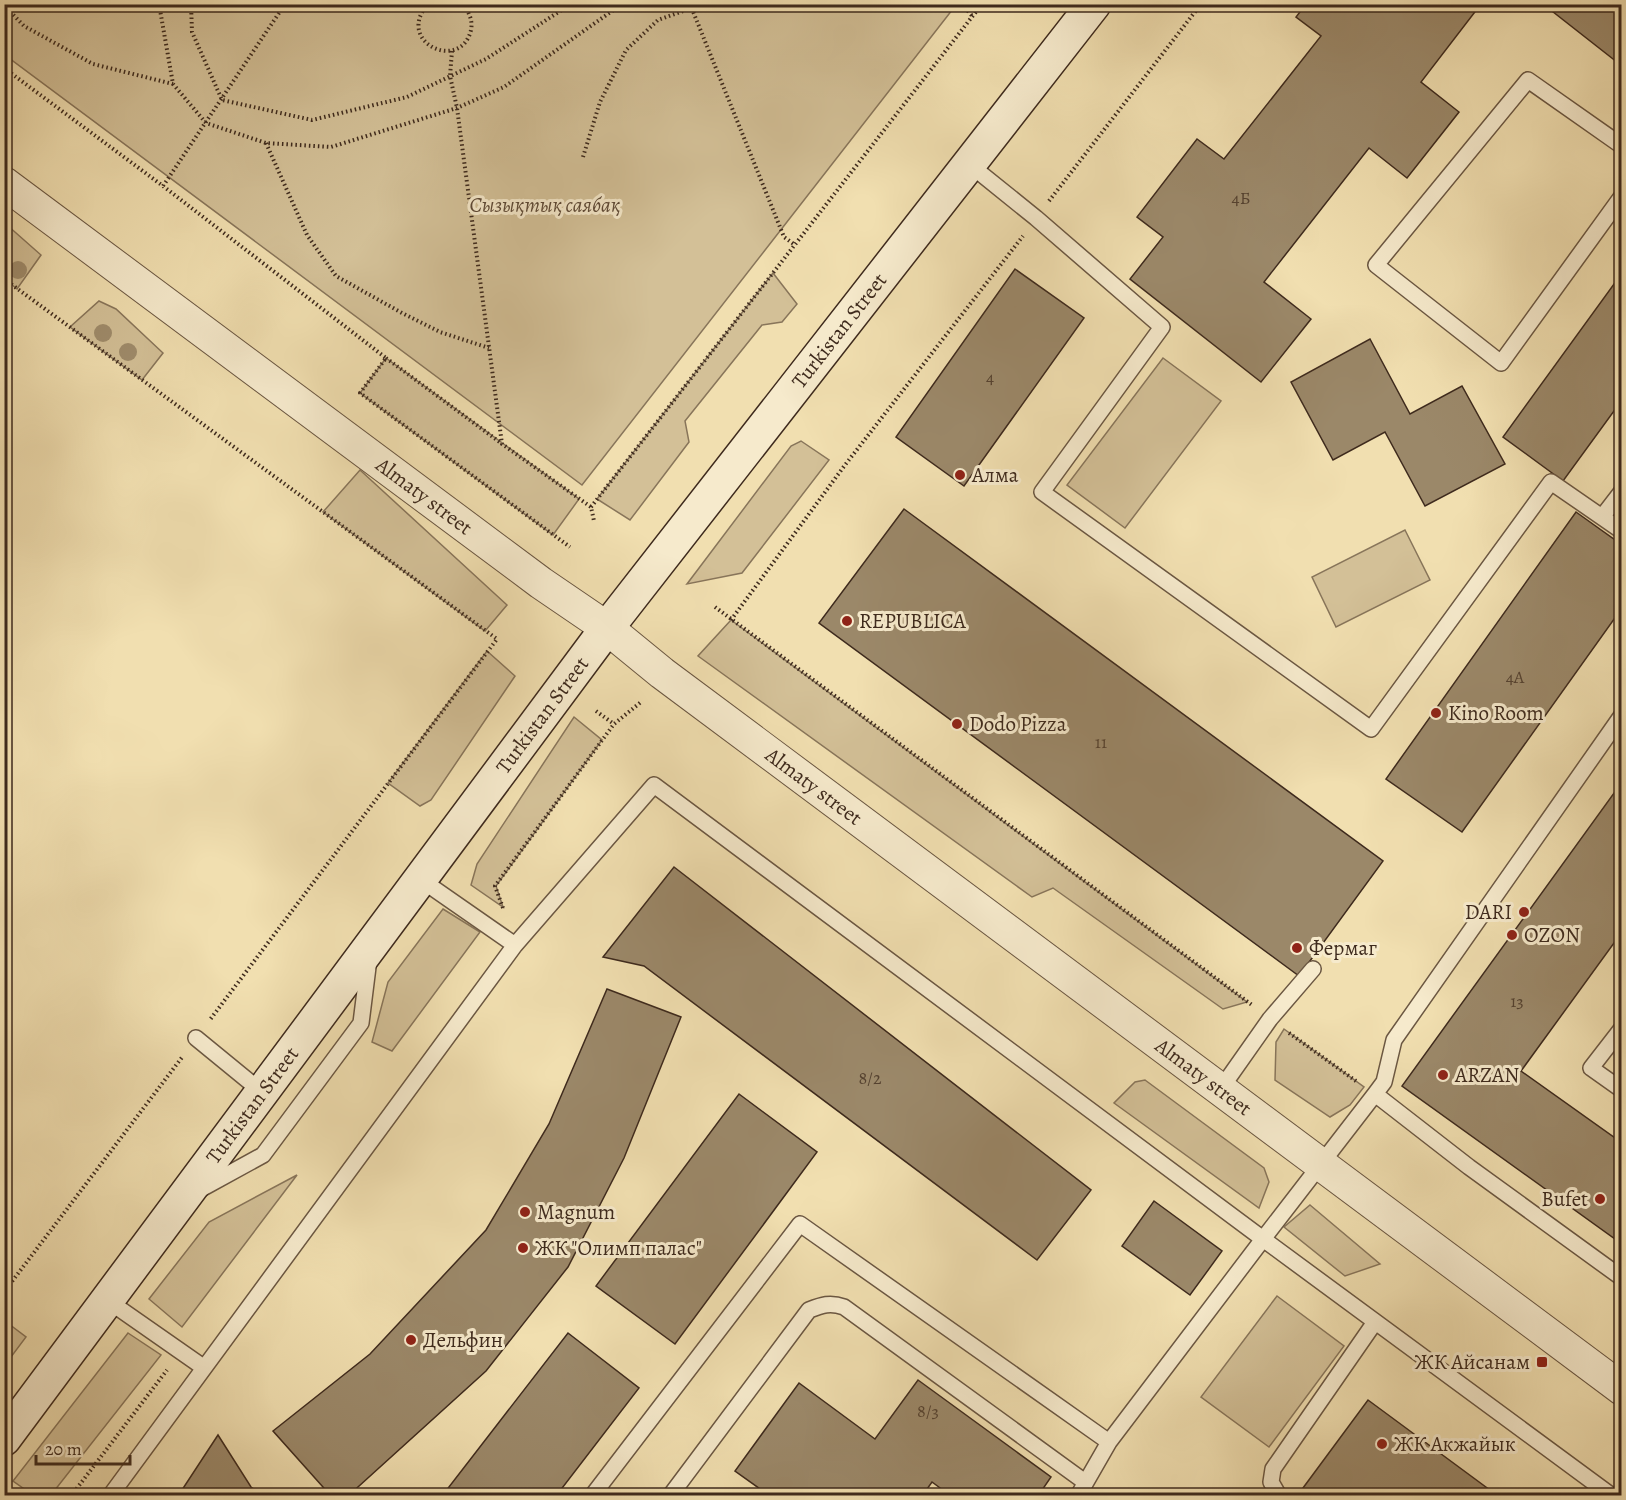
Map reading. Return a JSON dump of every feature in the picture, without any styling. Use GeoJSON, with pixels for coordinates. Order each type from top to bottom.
{"type":"FeatureCollection","features":[{"type":"Feature","properties":{"kind":"main road","name":"Turkistan Street"},"geometry":{"type":"LineString","coordinates":[[4,1438],[607,628],[1094,4]]}},
{"type":"Feature","properties":{"kind":"street","name":"Almaty street"},"geometry":{"type":"LineString","coordinates":[[4,183],[532,577],[607,628],[662,674],[1622,1389]]}},
{"type":"Feature","properties":{"kind":"lane"},"geometry":{"type":"LineString","coordinates":[[1622,146],[1528,80],[1376,265],[1501,363],[1622,196]]}},
{"type":"Feature","properties":{"kind":"lane"},"geometry":{"type":"LineString","coordinates":[[969,164],[1036,218],[1162,327],[1042,492],[1371,729],[1551,482],[1622,531]]}},
{"type":"Feature","properties":{"kind":"lane"},"geometry":{"type":"LineString","coordinates":[[1602,517],[1622,491]]}},
{"type":"Feature","properties":{"kind":"lane"},"geometry":{"type":"LineString","coordinates":[[670,1496],[809,1310],[833,1303],[844,1307],[1082,1489],[1109,1442],[1384,1082],[1394,1040],[1622,715]]}},
{"type":"Feature","properties":{"kind":"lane"},"geometry":{"type":"LineString","coordinates":[[110,1496],[515,945],[654,785],[1612,1496]]}},
{"type":"Feature","properties":{"kind":"lane"},"geometry":{"type":"LineString","coordinates":[[420,879],[515,945]]}},
{"type":"Feature","properties":{"kind":"lane"},"geometry":{"type":"LineString","coordinates":[[182,1199],[263,1155],[362,1023],[371,945]]}},
{"type":"Feature","properties":{"kind":"lane"},"geometry":{"type":"LineString","coordinates":[[1220,1090],[1270,1019],[1313,969]]}},
{"type":"Feature","properties":{"kind":"lane"},"geometry":{"type":"LineString","coordinates":[[1622,1028],[1591,1068],[1622,1090]]}},
{"type":"Feature","properties":{"kind":"lane"},"geometry":{"type":"LineString","coordinates":[[196,1038],[262,1092]]}},
{"type":"Feature","properties":{"kind":"lane"},"geometry":{"type":"LineString","coordinates":[[1375,1094],[1469,1167],[1622,1278]]}},
{"type":"Feature","properties":{"kind":"lane"},"geometry":{"type":"LineString","coordinates":[[592,1496],[800,1224],[1109,1442]]}},
{"type":"Feature","properties":{"kind":"lane"},"geometry":{"type":"LineString","coordinates":[[107,1300],[203,1367]]}},
{"type":"Feature","properties":{"kind":"lane"},"geometry":{"type":"LineString","coordinates":[[1280,1496],[1271,1482],[1273,1469],[1376,1322]]}},
{"type":"Feature","properties":{"kind":"path"},"geometry":{"type":"LineString","coordinates":[[159,4],[173,84],[206,123],[266,143],[331,147],[457,108],[504,87],[622,4]]}},
{"type":"Feature","properties":{"kind":"path"},"geometry":{"type":"LineString","coordinates":[[191,4],[192,32],[222,100]]}},
{"type":"Feature","properties":{"kind":"path"},"geometry":{"type":"LineString","coordinates":[[163,186],[285,4]]}},
{"type":"Feature","properties":{"kind":"path"},"geometry":{"type":"LineString","coordinates":[[428,4],[418,21],[419,31],[423,41],[431,48],[441,51],[452,51],[468,38],[472,28],[471,18],[467,8],[462,4]]}},
{"type":"Feature","properties":{"kind":"path"},"geometry":{"type":"LineString","coordinates":[[222,100],[312,120],[407,98],[486,58],[571,4]]}},
{"type":"Feature","properties":{"kind":"path"},"geometry":{"type":"LineString","coordinates":[[583,157],[600,102],[626,50],[658,20],[691,6],[703,4]]}},
{"type":"Feature","properties":{"kind":"path"},"geometry":{"type":"LineString","coordinates":[[962,4],[973,17]]}},
{"type":"Feature","properties":{"kind":"path"},"geometry":{"type":"LineString","coordinates":[[591,507],[982,4]]}},
{"type":"Feature","properties":{"kind":"path"},"geometry":{"type":"LineString","coordinates":[[731,620],[845,465],[1201,4]]}},
{"type":"Feature","properties":{"kind":"path"},"geometry":{"type":"LineString","coordinates":[[4,5],[24,26],[93,64],[173,84]]}},
{"type":"Feature","properties":{"kind":"path"},"geometry":{"type":"LineString","coordinates":[[691,6],[784,237],[795,245]]}},
{"type":"Feature","properties":{"kind":"path"},"geometry":{"type":"LineString","coordinates":[[452,51],[450,76],[457,108],[502,444]]}},
{"type":"Feature","properties":{"kind":"path"},"geometry":{"type":"LineString","coordinates":[[4,68],[163,186],[386,358],[591,507],[594,521]]}},
{"type":"Feature","properties":{"kind":"path"},"geometry":{"type":"LineString","coordinates":[[266,143],[307,235],[336,276],[440,332],[489,348]]}},
{"type":"Feature","properties":{"kind":"path"},"geometry":{"type":"LineString","coordinates":[[4,279],[497,639],[4,1292]]}},
{"type":"Feature","properties":{"kind":"path"},"geometry":{"type":"LineString","coordinates":[[386,358],[360,393],[570,547]]}},
{"type":"Feature","properties":{"kind":"path"},"geometry":{"type":"LineString","coordinates":[[715,607],[1270,1019],[1375,1094]]}},
{"type":"Feature","properties":{"kind":"path"},"geometry":{"type":"LineString","coordinates":[[499,934],[506,915],[495,886],[614,724],[641,702]]}},
{"type":"Feature","properties":{"kind":"path"},"geometry":{"type":"LineString","coordinates":[[596,711],[614,724]]}},
{"type":"Feature","properties":{"kind":"path"},"geometry":{"type":"LineString","coordinates":[[71,1496],[180,1352]]}},
{"type":"Feature","properties":{"kind":"green space","name":"Сызықтық саябақ"},"geometry":{"type":"Polygon","coordinates":[[[4,5],[956,5],[582,485],[5,55],[4,5]]]}},
{"type":"Feature","properties":{"kind":"green space"},"geometry":{"type":"Polygon","coordinates":[[[7,225],[41,255],[17,289],[5,279],[4,227],[7,225]]]}},
{"type":"Feature","properties":{"kind":"green space"},"geometry":{"type":"Polygon","coordinates":[[[773,273],[797,304],[782,322],[762,325],[685,421],[689,442],[630,520],[597,499],[773,273]]]}},
{"type":"Feature","properties":{"kind":"green space"},"geometry":{"type":"Polygon","coordinates":[[[99,301],[116,309],[163,353],[142,380],[70,327],[99,301]]]}},
{"type":"Feature","properties":{"kind":"green space"},"geometry":{"type":"Polygon","coordinates":[[[386,358],[579,499],[553,535],[360,393],[386,358]]]}},
{"type":"Feature","properties":{"kind":"green space"},"geometry":{"type":"Polygon","coordinates":[[[1163,358],[1221,401],[1125,528],[1067,485],[1163,358]]]}},
{"type":"Feature","properties":{"kind":"green space"},"geometry":{"type":"Polygon","coordinates":[[[801,441],[829,460],[742,573],[687,584],[791,446],[801,441]]]}},
{"type":"Feature","properties":{"kind":"green space"},"geometry":{"type":"Polygon","coordinates":[[[360,470],[507,605],[485,631],[323,512],[360,470]]]}},
{"type":"Feature","properties":{"kind":"green space"},"geometry":{"type":"Polygon","coordinates":[[[1405,530],[1430,580],[1336,627],[1312,577],[1405,530]]]}},
{"type":"Feature","properties":{"kind":"green space"},"geometry":{"type":"Polygon","coordinates":[[[731,620],[1247,1002],[1223,1009],[1053,888],[1032,897],[698,656],[731,620]]]}},
{"type":"Feature","properties":{"kind":"green space"},"geometry":{"type":"Polygon","coordinates":[[[487,651],[515,676],[431,800],[420,806],[388,783],[487,651]]]}},
{"type":"Feature","properties":{"kind":"green space"},"geometry":{"type":"Polygon","coordinates":[[[574,717],[602,740],[496,886],[503,907],[471,885],[477,864],[574,717]]]}},
{"type":"Feature","properties":{"kind":"green space"},"geometry":{"type":"Polygon","coordinates":[[[443,909],[480,932],[392,1051],[372,1042],[388,982],[443,909]]]}},
{"type":"Feature","properties":{"kind":"green space"},"geometry":{"type":"Polygon","coordinates":[[[1284,1029],[1364,1087],[1350,1105],[1330,1117],[1275,1080],[1276,1042],[1284,1029]]]}},
{"type":"Feature","properties":{"kind":"green space"},"geometry":{"type":"Polygon","coordinates":[[[1145,1080],[1264,1168],[1269,1182],[1259,1208],[1114,1103],[1135,1082],[1145,1080]]]}},
{"type":"Feature","properties":{"kind":"green space"},"geometry":{"type":"Polygon","coordinates":[[[297,1175],[182,1327],[149,1299],[209,1222],[297,1175]]]}},
{"type":"Feature","properties":{"kind":"green space"},"geometry":{"type":"Polygon","coordinates":[[[1310,1205],[1380,1264],[1345,1276],[1284,1227],[1310,1205]]]}},
{"type":"Feature","properties":{"kind":"green space"},"geometry":{"type":"Polygon","coordinates":[[[1277,1296],[1344,1346],[1269,1447],[1201,1397],[1277,1296]]]}},
{"type":"Feature","properties":{"kind":"green space"},"geometry":{"type":"Polygon","coordinates":[[[5,1321],[26,1337],[5,1365],[5,1321]]]}},
{"type":"Feature","properties":{"kind":"green space"},"geometry":{"type":"Polygon","coordinates":[[[128,1333],[161,1355],[51,1495],[33,1495],[13,1481],[128,1333]]]}},
{"type":"Feature","properties":{"kind":"building"},"geometry":{"type":"Polygon","coordinates":[[[1306,4],[1481,4],[1421,82],[1459,112],[1407,178],[1369,148],[1264,282],[1311,319],[1261,382],[1130,279],[1163,237],[1137,217],[1197,139],[1224,159],[1321,36],[1296,17],[1306,4]]]}},
{"type":"Feature","properties":{"kind":"building"},"geometry":{"type":"Polygon","coordinates":[[[1543,4],[1622,4],[1622,66],[1543,4]]]}},
{"type":"Feature","properties":{"kind":"building"},"geometry":{"type":"Polygon","coordinates":[[[1015,269],[1084,318],[964,486],[896,437],[1015,269]]]}},
{"type":"Feature","properties":{"kind":"building"},"geometry":{"type":"Polygon","coordinates":[[[1622,273],[1622,400],[1563,481],[1503,437],[1622,273]]]}},
{"type":"Feature","properties":{"kind":"building"},"geometry":{"type":"Polygon","coordinates":[[[1370,339],[1410,414],[1462,386],[1505,464],[1425,506],[1385,432],[1333,460],[1291,382],[1370,339]]]}},
{"type":"Feature","properties":{"kind":"building"},"geometry":{"type":"Polygon","coordinates":[[[904,509],[1383,861],[1299,976],[819,623],[904,509]]]}},
{"type":"Feature","properties":{"kind":"building"},"geometry":{"type":"Polygon","coordinates":[[[1576,512],[1622,545],[1622,608],[1462,832],[1386,779],[1576,512]]]}},
{"type":"Feature","properties":{"kind":"building"},"geometry":{"type":"Polygon","coordinates":[[[1622,782],[1622,932],[1521,1071],[1622,1143],[1622,1244],[1402,1086],[1622,782]]]}},
{"type":"Feature","properties":{"kind":"building"},"geometry":{"type":"Polygon","coordinates":[[[674,867],[1091,1190],[1037,1260],[644,966],[603,957],[674,867]]]}},
{"type":"Feature","properties":{"kind":"building","name":"ЖК \"Олимп палас\""},"geometry":{"type":"Polygon","coordinates":[[[607,989],[681,1017],[624,1158],[568,1267],[486,1371],[348,1496],[331,1496],[273,1431],[370,1354],[486,1230],[549,1124],[607,989]]]}},
{"type":"Feature","properties":{"kind":"building"},"geometry":{"type":"Polygon","coordinates":[[[739,1094],[817,1152],[675,1344],[596,1286],[739,1094]]]}},
{"type":"Feature","properties":{"kind":"building"},"geometry":{"type":"Polygon","coordinates":[[[1154,1201],[1222,1251],[1190,1295],[1122,1246],[1154,1201]]]}},
{"type":"Feature","properties":{"kind":"building"},"geometry":{"type":"Polygon","coordinates":[[[568,1333],[639,1388],[556,1496],[442,1496],[568,1333]]]}},
{"type":"Feature","properties":{"kind":"building"},"geometry":{"type":"Polygon","coordinates":[[[918,1380],[1051,1477],[1038,1496],[951,1496],[932,1482],[922,1496],[770,1496],[735,1471],[799,1383],[875,1439],[918,1380]]]}},
{"type":"Feature","properties":{"kind":"building","name":"ЖК Акжайык"},"geometry":{"type":"Polygon","coordinates":[[[1368,1400],[1498,1496],[1379,1496],[1377,1494],[1376,1496],[1312,1496],[1303,1488],[1368,1400]]]}},
{"type":"Feature","properties":{"kind":"building"},"geometry":{"type":"Polygon","coordinates":[[[218,1435],[251,1487],[263,1496],[178,1496],[218,1435]]]}},
{"type":"Feature","properties":{"kind":"place","name":"Алма"},"geometry":{"type":"Point","coordinates":[960,475]}},
{"type":"Feature","properties":{"kind":"place","name":"REPUBLICA"},"geometry":{"type":"Point","coordinates":[847,621]}},
{"type":"Feature","properties":{"kind":"place","name":"Kino Room"},"geometry":{"type":"Point","coordinates":[1436,713]}},
{"type":"Feature","properties":{"kind":"place","name":"Dodo Pizza"},"geometry":{"type":"Point","coordinates":[957,724]}},
{"type":"Feature","properties":{"kind":"place","name":"DARI"},"geometry":{"type":"Point","coordinates":[1524,912]}},
{"type":"Feature","properties":{"kind":"place","name":"OZON"},"geometry":{"type":"Point","coordinates":[1512,935]}},
{"type":"Feature","properties":{"kind":"place","name":"Фермаг"},"geometry":{"type":"Point","coordinates":[1297,948]}},
{"type":"Feature","properties":{"kind":"place","name":"ARZAN"},"geometry":{"type":"Point","coordinates":[1443,1075]}},
{"type":"Feature","properties":{"kind":"place","name":"Bufet"},"geometry":{"type":"Point","coordinates":[1600,1199]}},
{"type":"Feature","properties":{"kind":"place","name":"Magnum"},"geometry":{"type":"Point","coordinates":[525,1212]}},
{"type":"Feature","properties":{"kind":"place","name":"ЖК \"Олимп палас\""},"geometry":{"type":"Point","coordinates":[523,1248]}},
{"type":"Feature","properties":{"kind":"place","name":"Дельфин"},"geometry":{"type":"Point","coordinates":[411,1340]}},
{"type":"Feature","properties":{"kind":"place","name":"ЖК Айсанам"},"geometry":{"type":"Point","coordinates":[1542,1362]}},
{"type":"Feature","properties":{"kind":"place","name":"ЖК Акжайык"},"geometry":{"type":"Point","coordinates":[1382,1444]}}]}
